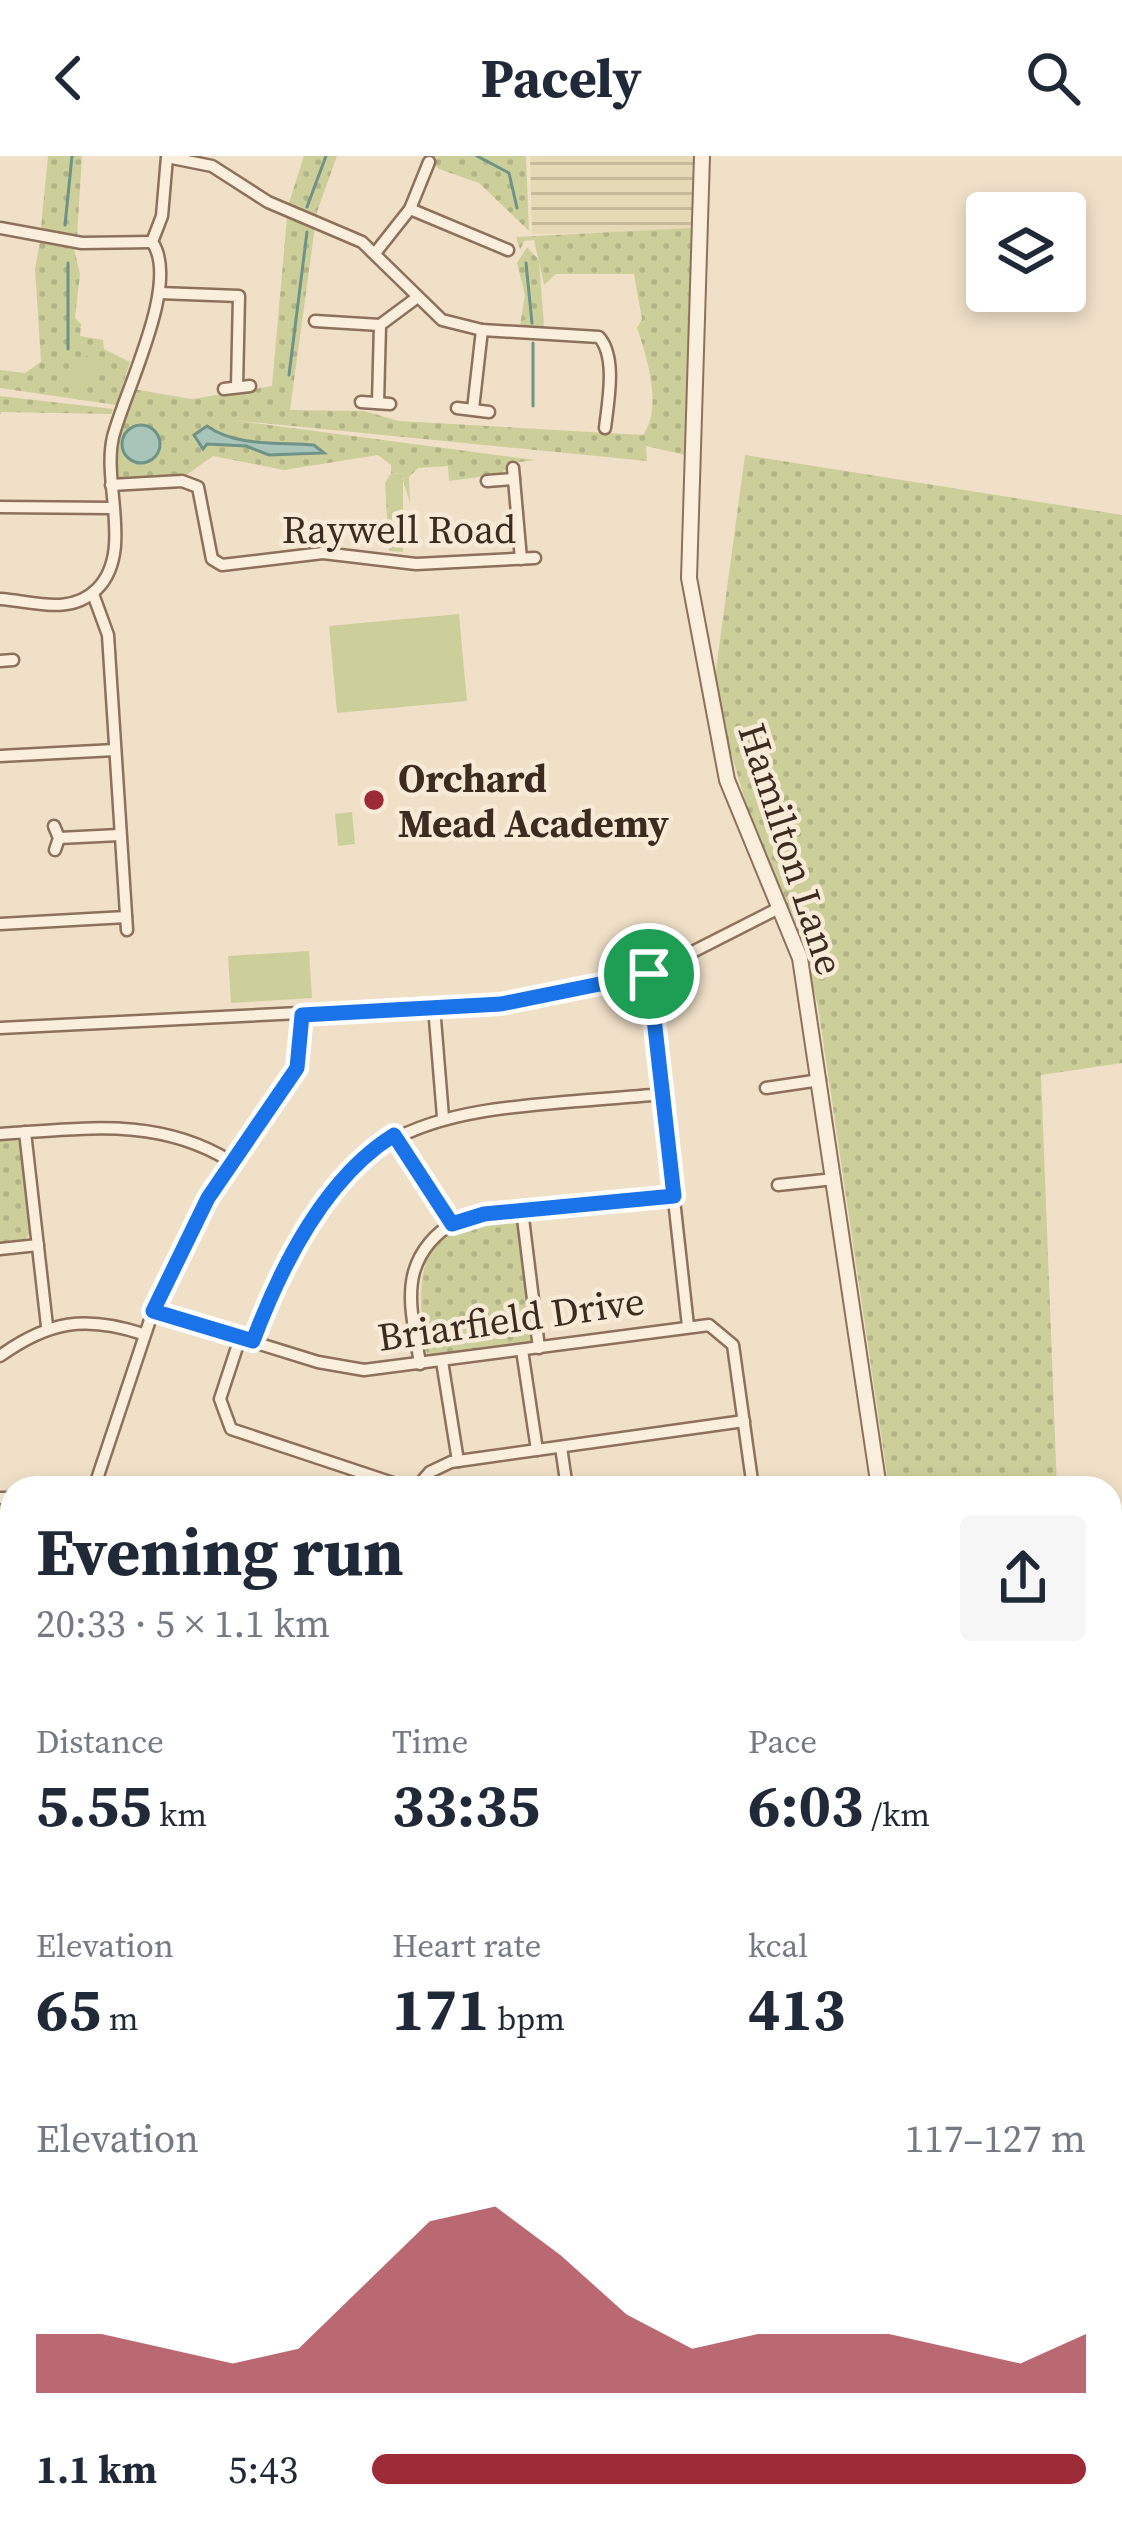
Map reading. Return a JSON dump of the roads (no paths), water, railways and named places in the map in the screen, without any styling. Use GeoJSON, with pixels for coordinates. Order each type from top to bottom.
{"type":"FeatureCollection","features":[{"type":"Feature","properties":{"kind":"street"},"geometry":{"type":"LineString","coordinates":[[0,599],[61,607],[93,594],[113,556],[111,444],[158,293],[161,261],[152,242],[162,216],[166,156],[214,161],[268,202],[341,230],[376,252],[415,298],[442,320],[482,330],[599,338],[607,346],[605,428]]}},
{"type":"Feature","properties":{"kind":"street"},"geometry":{"type":"LineString","coordinates":[[376,252],[410,209],[427,164],[415,156]]}},
{"type":"Feature","properties":{"kind":"street","name":"Hamilton Lane"},"geometry":{"type":"LineString","coordinates":[[702,156],[689,578],[728,780],[746,837],[800,958],[877,1476]]}},
{"type":"Feature","properties":{"kind":"street"},"geometry":{"type":"LineString","coordinates":[[410,209],[512,251]]}},
{"type":"Feature","properties":{"kind":"street"},"geometry":{"type":"LineString","coordinates":[[0,228],[82,243],[152,242]]}},
{"type":"Feature","properties":{"kind":"street"},"geometry":{"type":"LineString","coordinates":[[237,388],[239,281]]}},
{"type":"Feature","properties":{"kind":"street"},"geometry":{"type":"LineString","coordinates":[[158,293],[239,296]]}},
{"type":"Feature","properties":{"kind":"street"},"geometry":{"type":"LineString","coordinates":[[314,322],[380,325],[415,298]]}},
{"type":"Feature","properties":{"kind":"street"},"geometry":{"type":"LineString","coordinates":[[361,402],[384,404],[380,325]]}},
{"type":"Feature","properties":{"kind":"street"},"geometry":{"type":"LineString","coordinates":[[473,409],[482,330]]}},
{"type":"Feature","properties":{"kind":"street"},"geometry":{"type":"LineString","coordinates":[[458,408],[490,412]]}},
{"type":"Feature","properties":{"kind":"street"},"geometry":{"type":"LineString","coordinates":[[592,413],[607,412]]}},
{"type":"Feature","properties":{"kind":"street"},"geometry":{"type":"LineString","coordinates":[[487,481],[514,474],[520,559]]}},
{"type":"Feature","properties":{"kind":"street","name":"Raywell Road"},"geometry":{"type":"LineString","coordinates":[[111,484],[182,481],[198,487],[212,559],[222,565],[323,553],[416,564],[535,558]]}},
{"type":"Feature","properties":{"kind":"street"},"geometry":{"type":"LineString","coordinates":[[0,507],[112,508]]}},
{"type":"Feature","properties":{"kind":"street"},"geometry":{"type":"LineString","coordinates":[[0,924],[127,923],[106,618],[93,594]]}},
{"type":"Feature","properties":{"kind":"street"},"geometry":{"type":"LineString","coordinates":[[0,756],[115,750]]}},
{"type":"Feature","properties":{"kind":"street"},"geometry":{"type":"LineString","coordinates":[[56,838],[119,835]]}},
{"type":"Feature","properties":{"kind":"street"},"geometry":{"type":"LineString","coordinates":[[0,1028],[501,1004],[649,974],[781,907]]}},
{"type":"Feature","properties":{"kind":"street"},"geometry":{"type":"LineString","coordinates":[[649,974],[688,1325]]}},
{"type":"Feature","properties":{"kind":"street"},"geometry":{"type":"LineString","coordinates":[[434,1007],[443,1117]]}},
{"type":"Feature","properties":{"kind":"street"},"geometry":{"type":"LineString","coordinates":[[98,1476],[153,1311],[230,1161],[297,1068],[302,1015]]}},
{"type":"Feature","properties":{"kind":"street"},"geometry":{"type":"LineString","coordinates":[[766,1088],[820,1080]]}},
{"type":"Feature","properties":{"kind":"street"},"geometry":{"type":"LineString","coordinates":[[375,1476],[231,1429],[220,1399],[246,1339],[334,1190],[363,1157],[394,1135],[443,1117],[664,1094]]}},
{"type":"Feature","properties":{"kind":"street"},"geometry":{"type":"LineString","coordinates":[[0,1134],[144,1128],[188,1139],[230,1161]]}},
{"type":"Feature","properties":{"kind":"street"},"geometry":{"type":"LineString","coordinates":[[26,1132],[47,1326]]}},
{"type":"Feature","properties":{"kind":"street"},"geometry":{"type":"LineString","coordinates":[[394,1135],[452,1224]]}},
{"type":"Feature","properties":{"kind":"street"},"geometry":{"type":"LineString","coordinates":[[778,1185],[834,1179]]}},
{"type":"Feature","properties":{"kind":"street"},"geometry":{"type":"LineString","coordinates":[[420,1364],[411,1294],[414,1272],[428,1245],[452,1224],[521,1210],[674,1196]]}},
{"type":"Feature","properties":{"kind":"street"},"geometry":{"type":"LineString","coordinates":[[521,1210],[539,1348]]}},
{"type":"Feature","properties":{"kind":"street"},"geometry":{"type":"LineString","coordinates":[[0,1249],[38,1245]]}},
{"type":"Feature","properties":{"kind":"street","name":"Briarfield Drive"},"geometry":{"type":"LineString","coordinates":[[153,1311],[347,1368],[420,1364],[688,1325],[715,1326],[730,1340],[751,1476]]}},
{"type":"Feature","properties":{"kind":"street"},"geometry":{"type":"LineString","coordinates":[[0,1356],[47,1326],[88,1321],[143,1334]]}},
{"type":"Feature","properties":{"kind":"street"},"geometry":{"type":"LineString","coordinates":[[522,1350],[537,1450]]}},
{"type":"Feature","properties":{"kind":"street"},"geometry":{"type":"LineString","coordinates":[[442,1361],[458,1461]]}},
{"type":"Feature","properties":{"kind":"street"},"geometry":{"type":"LineString","coordinates":[[426,1476],[458,1461],[744,1421]]}},
{"type":"Feature","properties":{"kind":"street"},"geometry":{"type":"LineString","coordinates":[[561,1447],[565,1476]]}},
{"type":"Feature","properties":{"kind":"street"},"geometry":{"type":"LineString","coordinates":[[1122,1647],[1122,1701]]}},
{"type":"Feature","properties":{"kind":"waterway"},"geometry":{"type":"LineString","coordinates":[[65,225],[72,156]]}},
{"type":"Feature","properties":{"kind":"waterway"},"geometry":{"type":"LineString","coordinates":[[307,207],[326,156]]}},
{"type":"Feature","properties":{"kind":"waterway"},"geometry":{"type":"LineString","coordinates":[[477,156],[509,173],[517,208]]}},
{"type":"Feature","properties":{"kind":"waterway"},"geometry":{"type":"LineString","coordinates":[[289,375],[307,232]]}},
{"type":"Feature","properties":{"kind":"waterway"},"geometry":{"type":"LineString","coordinates":[[68,263],[68,349]]}},
{"type":"Feature","properties":{"kind":"waterway"},"geometry":{"type":"LineString","coordinates":[[526,263],[532,323]]}},
{"type":"Feature","properties":{"kind":"waterway"},"geometry":{"type":"LineString","coordinates":[[533,343],[533,406]]}},
{"type":"Feature","properties":{"kind":"place","name":"Orchard Mead Academy"},"geometry":{"type":"Point","coordinates":[374,800]}}]}
